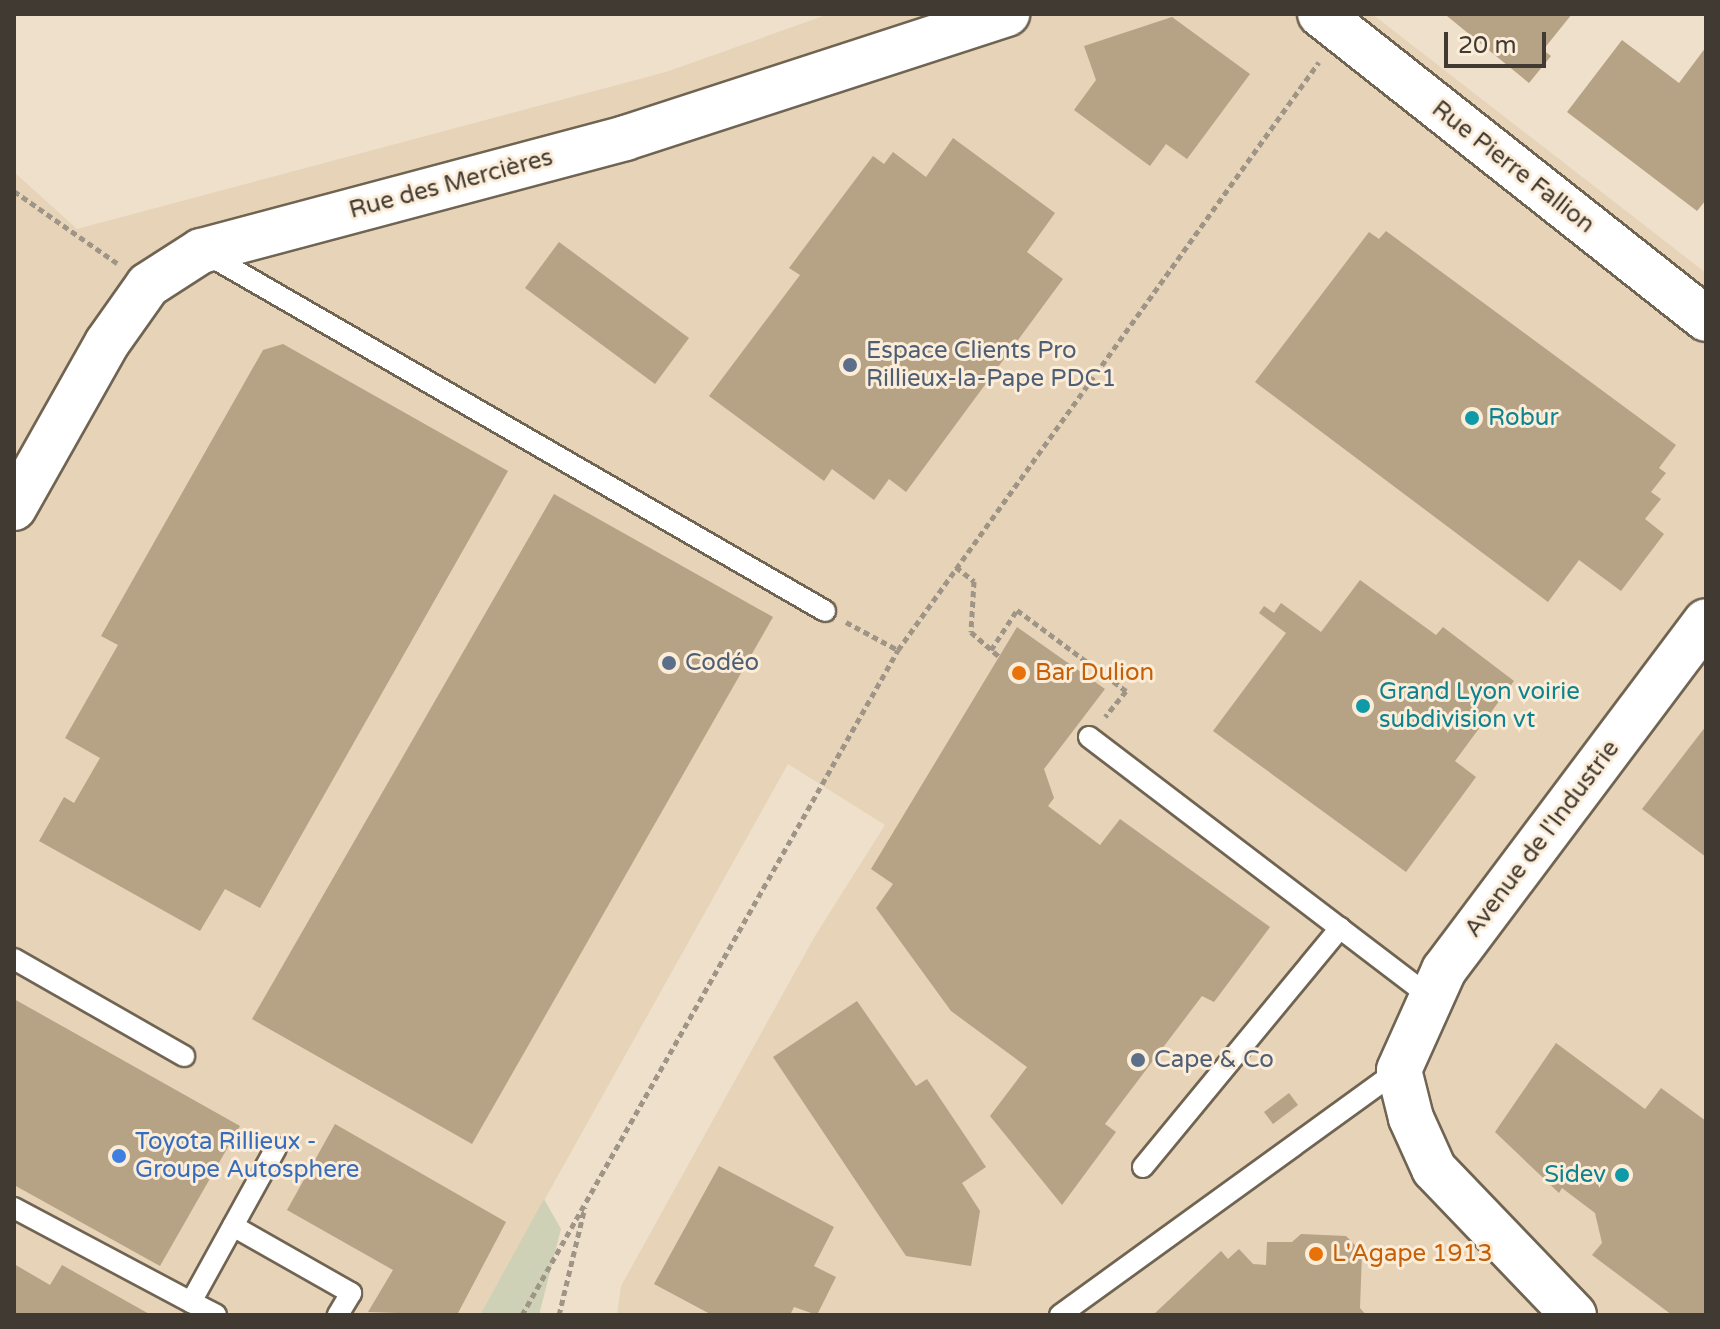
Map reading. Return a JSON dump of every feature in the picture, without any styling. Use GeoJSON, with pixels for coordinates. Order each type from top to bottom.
{"type":"FeatureCollection","features":[{"type":"Feature","properties":{"kind":"street","name":"Rue des Mercières"},"geometry":{"type":"LineString","coordinates":[[14,508],[107,343],[148,285],[201,251],[625,138],[1007,14]]}},
{"type":"Feature","properties":{"kind":"street","name":"Rue Pierre Fallion"},"geometry":{"type":"LineString","coordinates":[[1320,14],[1706,319]]}},
{"type":"Feature","properties":{"kind":"street","name":"Avenue de l'Industrie"},"geometry":{"type":"LineString","coordinates":[[1399,1070],[1444,970],[1706,621]]}},
{"type":"Feature","properties":{"kind":"street"},"geometry":{"type":"LineString","coordinates":[[1399,1070],[1411,1118],[1434,1169],[1574,1315]]}},
{"type":"Feature","properties":{"kind":"lane"},"geometry":{"type":"LineString","coordinates":[[201,251],[825,611]]}},
{"type":"Feature","properties":{"kind":"lane"},"geometry":{"type":"LineString","coordinates":[[1089,737],[1431,998]]}},
{"type":"Feature","properties":{"kind":"lane"},"geometry":{"type":"LineString","coordinates":[[1143,1167],[1340,928]]}},
{"type":"Feature","properties":{"kind":"lane"},"geometry":{"type":"LineString","coordinates":[[14,959],[184,1056]]}},
{"type":"Feature","properties":{"kind":"lane"},"geometry":{"type":"LineString","coordinates":[[1060,1315],[1399,1070]]}},
{"type":"Feature","properties":{"kind":"lane"},"geometry":{"type":"LineString","coordinates":[[191,1302],[276,1148]]}},
{"type":"Feature","properties":{"kind":"lane"},"geometry":{"type":"LineString","coordinates":[[14,1208],[216,1315]]}},
{"type":"Feature","properties":{"kind":"lane"},"geometry":{"type":"LineString","coordinates":[[233,1226],[351,1293],[338,1315]]}},
{"type":"Feature","properties":{"kind":"path"},"geometry":{"type":"LineString","coordinates":[[522,1315],[898,650],[1314,70]]}},
{"type":"Feature","properties":{"kind":"path"},"geometry":{"type":"LineString","coordinates":[[14,191],[148,285]]}},
{"type":"Feature","properties":{"kind":"path"},"geometry":{"type":"LineString","coordinates":[[956,567],[974,581],[971,632],[999,656]]}},
{"type":"Feature","properties":{"kind":"path"},"geometry":{"type":"LineString","coordinates":[[991,650],[1017,610],[1126,691],[1089,737]]}},
{"type":"Feature","properties":{"kind":"path"},"geometry":{"type":"LineString","coordinates":[[825,611],[898,650]]}},
{"type":"Feature","properties":{"kind":"path"},"geometry":{"type":"LineString","coordinates":[[559,1315],[586,1199]]}},
{"type":"Feature","properties":{"kind":"shaded area"},"geometry":{"type":"Polygon","coordinates":[[[829,14],[1372,14],[1706,273],[1706,1315],[617,1315],[621,1286],[815,936],[885,825],[788,764],[480,1315],[14,1315],[14,172],[77,229],[666,72],[829,14]]]}},
{"type":"Feature","properties":{"kind":"green space"},"geometry":{"type":"Polygon","coordinates":[[[544,1199],[561,1229],[539,1315],[480,1315],[544,1199]]]}},
{"type":"Feature","properties":{"kind":"building"},"geometry":{"type":"Polygon","coordinates":[[[1572,14],[1543,50],[1551,56],[1529,83],[1447,16],[1572,14]]]}},
{"type":"Feature","properties":{"kind":"building"},"geometry":{"type":"Polygon","coordinates":[[[1172,17],[1250,74],[1187,159],[1166,144],[1150,166],[1074,110],[1096,80],[1084,46],[1172,17]]]}},
{"type":"Feature","properties":{"kind":"building"},"geometry":{"type":"Polygon","coordinates":[[[1622,40],[1679,83],[1706,47],[1706,200],[1697,211],[1567,112],[1622,40]]]}},
{"type":"Feature","properties":{"kind":"building"},"geometry":{"type":"Polygon","coordinates":[[[953,138],[1055,213],[1027,252],[1063,279],[906,492],[889,479],[874,500],[832,469],[824,481],[709,396],[800,275],[789,268],[873,156],[884,164],[893,152],[926,177],[953,138]]]}},
{"type":"Feature","properties":{"kind":"building","name":"Robur"},"geometry":{"type":"Polygon","coordinates":[[[1386,231],[1676,445],[1659,468],[1666,473],[1651,492],[1661,499],[1645,519],[1664,534],[1621,591],[1579,560],[1548,602],[1255,382],[1369,232],[1379,239],[1386,231]]]}},
{"type":"Feature","properties":{"kind":"building"},"geometry":{"type":"Polygon","coordinates":[[[559,242],[689,338],[655,384],[525,288],[559,242]]]}},
{"type":"Feature","properties":{"kind":"building"},"geometry":{"type":"Polygon","coordinates":[[[283,344],[508,471],[260,908],[225,889],[200,931],[39,841],[64,797],[74,803],[100,758],[65,738],[118,645],[101,636],[263,350],[283,344]]]}},
{"type":"Feature","properties":{"kind":"building"},"geometry":{"type":"Polygon","coordinates":[[[554,494],[773,617],[472,1144],[252,1019],[554,494]]]}},
{"type":"Feature","properties":{"kind":"building","name":"Grand Lyon voirie subdivision vt"},"geometry":{"type":"Polygon","coordinates":[[[1360,580],[1436,635],[1443,627],[1514,681],[1455,761],[1476,777],[1406,872],[1213,731],[1286,633],[1259,613],[1264,606],[1274,613],[1281,603],[1321,632],[1360,580]]]}},
{"type":"Feature","properties":{"kind":"building"},"geometry":{"type":"Polygon","coordinates":[[[1017,627],[1105,689],[1044,769],[1054,798],[1048,806],[1100,845],[1120,819],[1270,927],[1214,1002],[1202,996],[1105,1124],[1116,1132],[1062,1205],[990,1116],[1027,1067],[951,1011],[876,908],[893,884],[871,869],[1017,627]]]}},
{"type":"Feature","properties":{"kind":"building"},"geometry":{"type":"Polygon","coordinates":[[[1706,726],[1706,857],[1642,809],[1706,726]]]}},
{"type":"Feature","properties":{"kind":"building","name":"Toyota Rillieux - Groupe Autosphere"},"geometry":{"type":"Polygon","coordinates":[[[14,999],[240,1126],[160,1266],[14,1185],[14,999]]]}},
{"type":"Feature","properties":{"kind":"building"},"geometry":{"type":"Polygon","coordinates":[[[857,1001],[916,1086],[927,1079],[986,1167],[962,1183],[980,1211],[971,1266],[906,1256],[773,1057],[857,1001]]]}},
{"type":"Feature","properties":{"kind":"building","name":"Sidev"},"geometry":{"type":"Polygon","coordinates":[[[1556,1043],[1645,1109],[1661,1088],[1706,1121],[1706,1315],[1672,1315],[1592,1255],[1602,1243],[1595,1213],[1562,1188],[1559,1193],[1495,1132],[1556,1043]]]}},
{"type":"Feature","properties":{"kind":"building"},"geometry":{"type":"Polygon","coordinates":[[[1289,1093],[1298,1105],[1273,1124],[1264,1112],[1289,1093]]]}},
{"type":"Feature","properties":{"kind":"building"},"geometry":{"type":"Polygon","coordinates":[[[335,1124],[506,1222],[457,1315],[368,1312],[393,1270],[287,1210],[335,1124]]]}},
{"type":"Feature","properties":{"kind":"building"},"geometry":{"type":"Polygon","coordinates":[[[719,1166],[834,1227],[814,1266],[836,1277],[817,1315],[794,1307],[790,1315],[712,1315],[654,1284],[719,1166]]]}},
{"type":"Feature","properties":{"kind":"building"},"geometry":{"type":"Polygon","coordinates":[[[1301,1234],[1346,1236],[1362,1252],[1360,1308],[1366,1315],[1153,1315],[1221,1251],[1228,1259],[1239,1249],[1253,1264],[1266,1265],[1267,1242],[1292,1242],[1301,1234]]]}},
{"type":"Feature","properties":{"kind":"building"},"geometry":{"type":"Polygon","coordinates":[[[14,1264],[50,1285],[62,1265],[151,1315],[14,1315],[14,1264]]]}},
{"type":"Feature","properties":{"kind":"place","name":"Espace Clients Pro Rillieux-la-Pape PDC1"},"geometry":{"type":"Point","coordinates":[850,365]}},
{"type":"Feature","properties":{"kind":"place","name":"Robur"},"geometry":{"type":"Point","coordinates":[1472,418]}},
{"type":"Feature","properties":{"kind":"place","name":"Codéo"},"geometry":{"type":"Point","coordinates":[669,663]}},
{"type":"Feature","properties":{"kind":"place","name":"Bar Dulion"},"geometry":{"type":"Point","coordinates":[1019,673]}},
{"type":"Feature","properties":{"kind":"place","name":"Grand Lyon voirie subdivision vt"},"geometry":{"type":"Point","coordinates":[1363,706]}},
{"type":"Feature","properties":{"kind":"place","name":"Cape & Co"},"geometry":{"type":"Point","coordinates":[1138,1060]}},
{"type":"Feature","properties":{"kind":"place","name":"Toyota Rillieux - Groupe Autosphere"},"geometry":{"type":"Point","coordinates":[119,1156]}},
{"type":"Feature","properties":{"kind":"place","name":"Sidev"},"geometry":{"type":"Point","coordinates":[1622,1175]}},
{"type":"Feature","properties":{"kind":"place","name":"L'Agape 1913"},"geometry":{"type":"Point","coordinates":[1316,1254]}}]}
